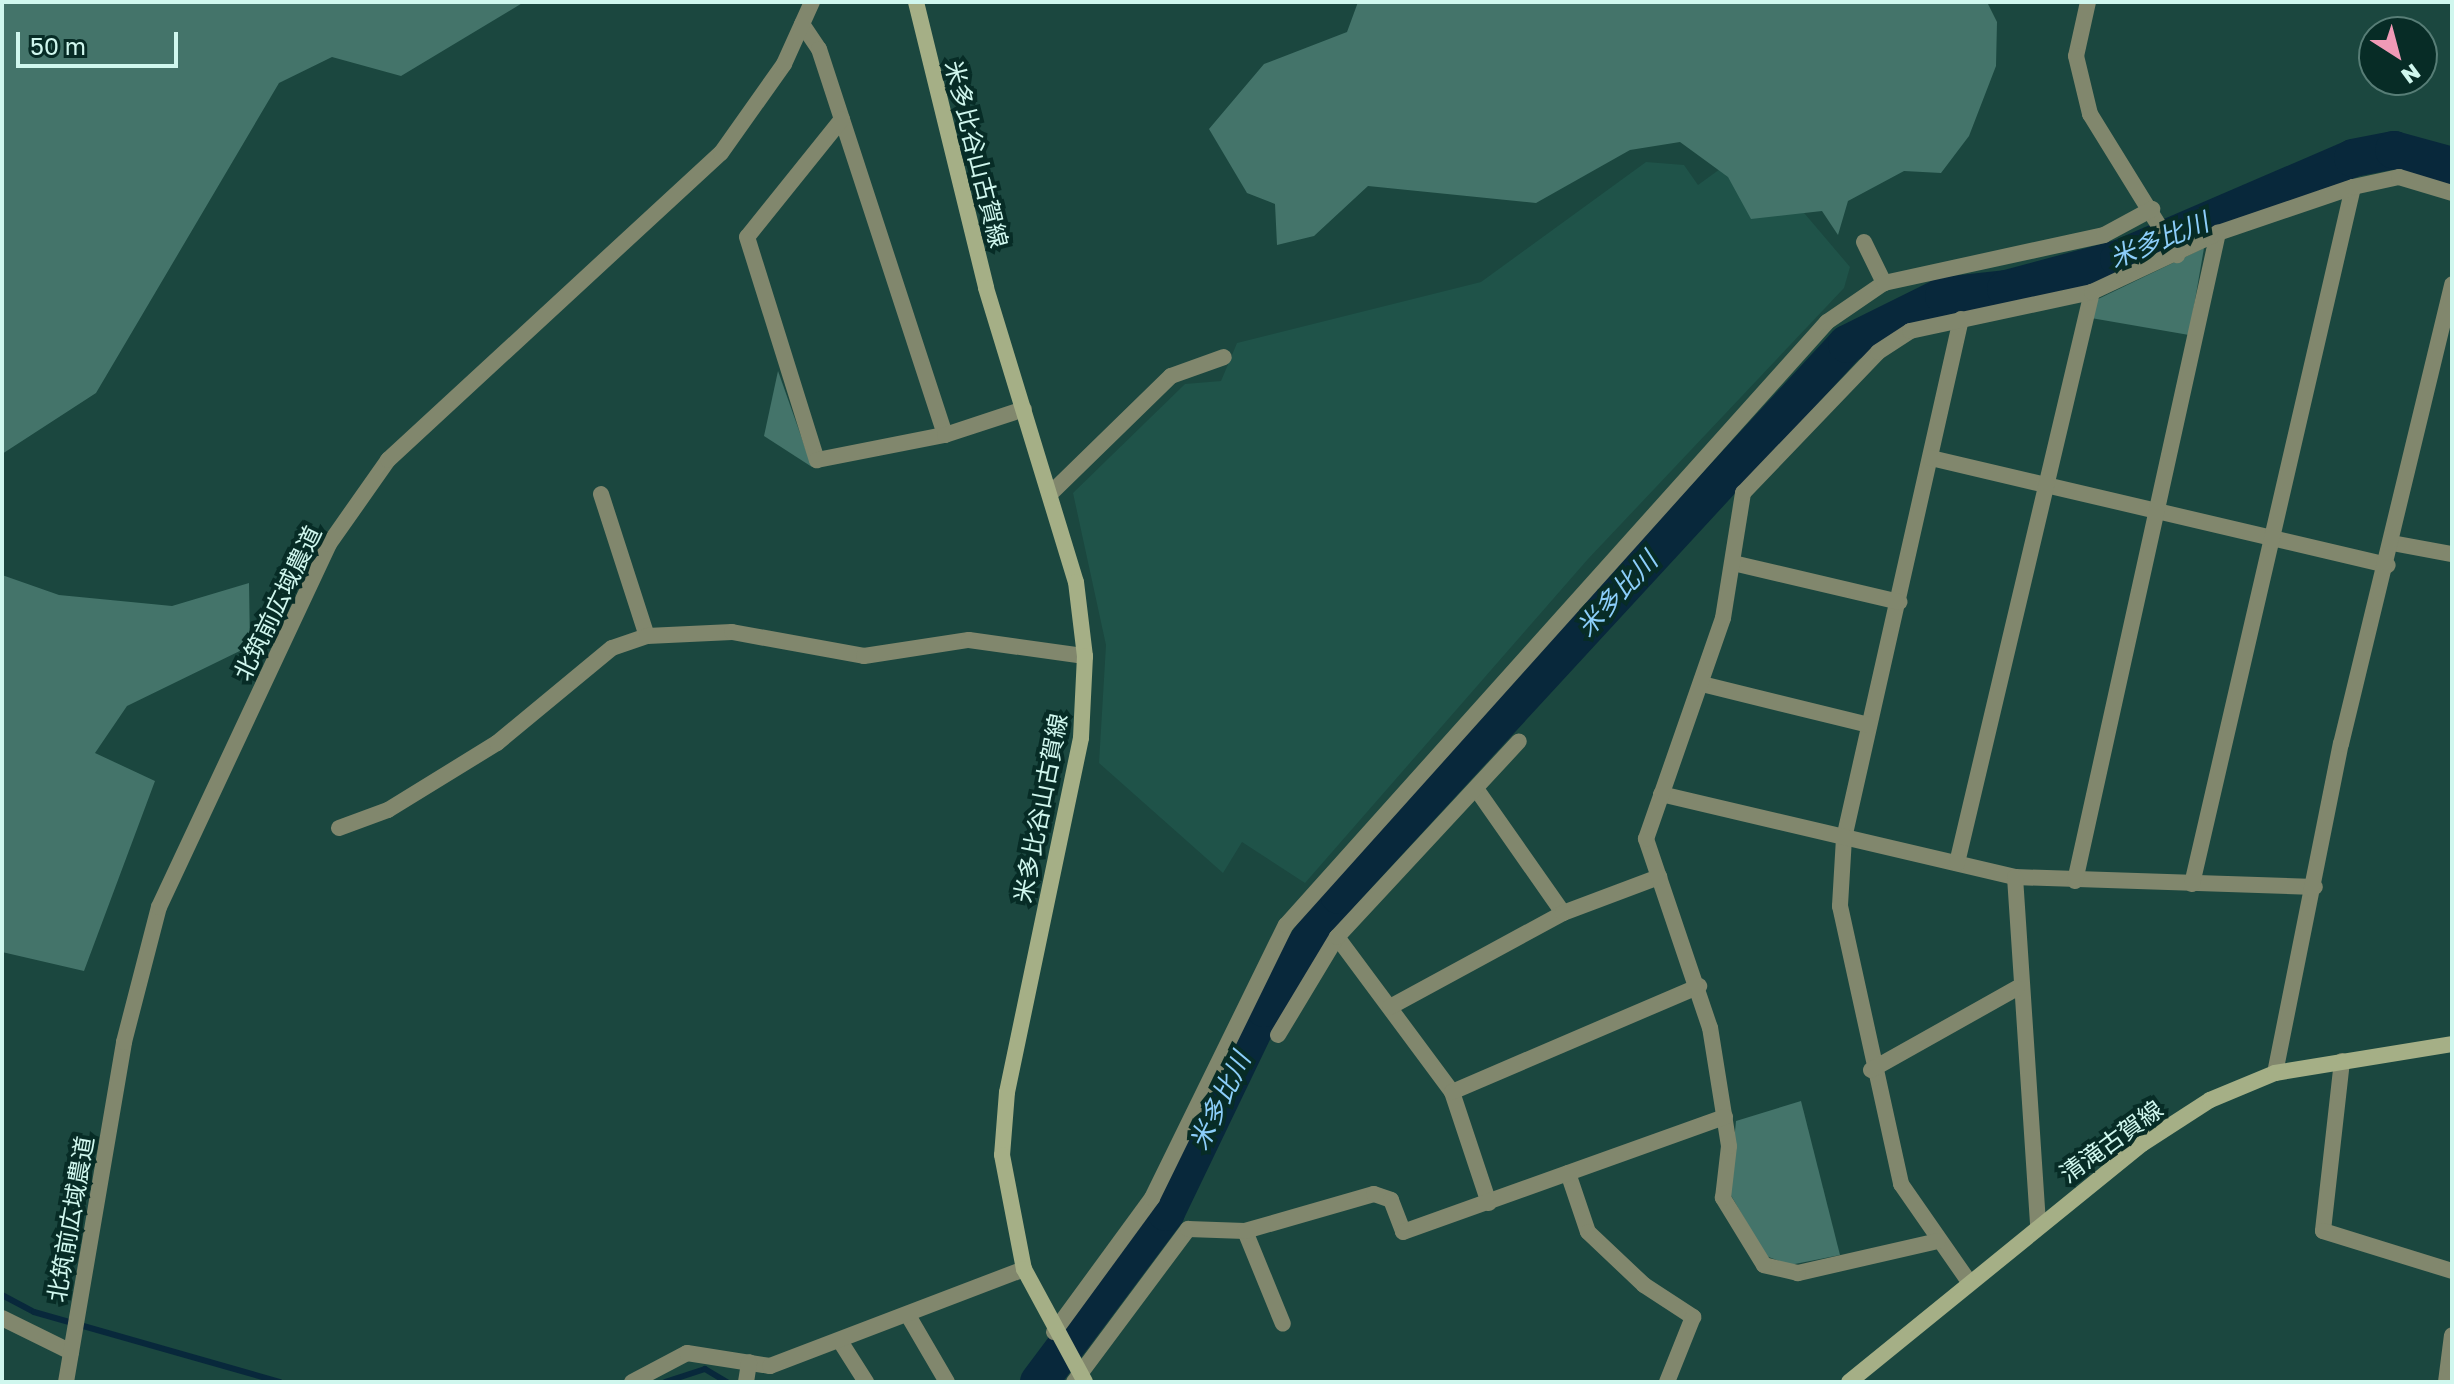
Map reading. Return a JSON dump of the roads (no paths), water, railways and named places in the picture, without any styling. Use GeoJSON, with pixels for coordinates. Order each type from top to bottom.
{"type":"FeatureCollection","features":[{"type":"Feature","properties":{"kind":"main road","name":"米多比谷山古賀線"},"geometry":{"type":"LineString","coordinates":[[916,3],[937,105],[1076,582],[1085,656],[1081,738],[1007,1092],[1002,1155],[1024,1269],[1079,1376]]}},
{"type":"Feature","properties":{"kind":"main road","name":"清滝古賀線"},"geometry":{"type":"LineString","coordinates":[[1849,1382],[2038,1225],[2187,1114],[2275,1073],[2452,1044]]}},
{"type":"Feature","properties":{"kind":"street","name":"北筑前広域農道"},"geometry":{"type":"LineString","coordinates":[[66,1382],[124,1042],[159,907],[329,544],[388,460],[721,153],[770,87],[812,2]]}},
{"type":"Feature","properties":{"kind":"street"},"geometry":{"type":"LineString","coordinates":[[2088,2],[2076,56],[2090,114],[2152,209],[2177,255]]}},
{"type":"Feature","properties":{"kind":"street"},"geometry":{"type":"LineString","coordinates":[[802,24],[819,49],[945,435]]}},
{"type":"Feature","properties":{"kind":"street"},"geometry":{"type":"LineString","coordinates":[[842,119],[747,237],[817,460],[945,435],[1024,409]]}},
{"type":"Feature","properties":{"kind":"street"},"geometry":{"type":"LineString","coordinates":[[1938,1241],[1798,1273],[1764,1265],[1723,1198],[1725,1117],[1699,986],[1646,839],[1702,684],[1733,563],[1743,493],[1878,352],[1910,331],[2092,292],[2177,255],[2218,233],[2353,187],[2399,177],[2452,193]]}},
{"type":"Feature","properties":{"kind":"street"},"geometry":{"type":"LineString","coordinates":[[2192,884],[2353,187]]}},
{"type":"Feature","properties":{"kind":"street"},"geometry":{"type":"LineString","coordinates":[[1054,1332],[1152,1198],[1286,925],[1767,385],[1827,322],[1884,283],[2104,235],[2152,209]]}},
{"type":"Feature","properties":{"kind":"street"},"geometry":{"type":"LineString","coordinates":[[2075,881],[2159,512],[2218,233]]}},
{"type":"Feature","properties":{"kind":"street"},"geometry":{"type":"LineString","coordinates":[[1864,242],[1884,283]]}},
{"type":"Feature","properties":{"kind":"street"},"geometry":{"type":"LineString","coordinates":[[2275,1073],[2315,887],[2341,744],[2388,565],[2452,284]]}},
{"type":"Feature","properties":{"kind":"street"},"geometry":{"type":"LineString","coordinates":[[1957,863],[2092,292]]}},
{"type":"Feature","properties":{"kind":"street"},"geometry":{"type":"LineString","coordinates":[[1961,319],[1844,838],[1840,906],[1871,1070],[1901,1184],[1969,1282]]}},
{"type":"Feature","properties":{"kind":"street"},"geometry":{"type":"LineString","coordinates":[[1050,494],[1171,376],[1224,357]]}},
{"type":"Feature","properties":{"kind":"street"},"geometry":{"type":"LineString","coordinates":[[1931,458],[2388,565]]}},
{"type":"Feature","properties":{"kind":"street"},"geometry":{"type":"LineString","coordinates":[[601,494],[647,636]]}},
{"type":"Feature","properties":{"kind":"street"},"geometry":{"type":"LineString","coordinates":[[2392,543],[2452,554]]}},
{"type":"Feature","properties":{"kind":"street"},"geometry":{"type":"LineString","coordinates":[[1733,563],[1899,602]]}},
{"type":"Feature","properties":{"kind":"street"},"geometry":{"type":"LineString","coordinates":[[339,828],[388,810],[497,743],[612,648],[647,636],[732,632],[864,656],[969,640],[1085,656]]}},
{"type":"Feature","properties":{"kind":"street"},"geometry":{"type":"LineString","coordinates":[[1702,684],[1869,725]]}},
{"type":"Feature","properties":{"kind":"street"},"geometry":{"type":"LineString","coordinates":[[1278,1035],[1337,937],[1477,790],[1519,741]]}},
{"type":"Feature","properties":{"kind":"street"},"geometry":{"type":"LineString","coordinates":[[1477,790],[1563,913]]}},
{"type":"Feature","properties":{"kind":"street"},"geometry":{"type":"LineString","coordinates":[[1661,794],[2015,877],[2315,887]]}},
{"type":"Feature","properties":{"kind":"street"},"geometry":{"type":"LineString","coordinates":[[1390,1007],[1563,913],[1659,877]]}},
{"type":"Feature","properties":{"kind":"street"},"geometry":{"type":"LineString","coordinates":[[2015,877],[2017,988],[2038,1225]]}},
{"type":"Feature","properties":{"kind":"street"},"geometry":{"type":"LineString","coordinates":[[1337,937],[1452,1092],[1489,1203]]}},
{"type":"Feature","properties":{"kind":"street"},"geometry":{"type":"LineString","coordinates":[[1452,1092],[1699,986]]}},
{"type":"Feature","properties":{"kind":"street"},"geometry":{"type":"LineString","coordinates":[[1871,1070],[2017,988]]}},
{"type":"Feature","properties":{"kind":"street"},"geometry":{"type":"LineString","coordinates":[[2342,1061],[2323,1231],[2452,1271]]}},
{"type":"Feature","properties":{"kind":"street"},"geometry":{"type":"LineString","coordinates":[[1079,1376],[1188,1229],[1245,1231],[1374,1194],[1391,1200],[1403,1232],[1725,1117]]}},
{"type":"Feature","properties":{"kind":"street"},"geometry":{"type":"LineString","coordinates":[[1568,1173],[1588,1232],[1644,1285],[1693,1317],[1667,1382]]}},
{"type":"Feature","properties":{"kind":"street"},"geometry":{"type":"LineString","coordinates":[[1245,1231],[1283,1324]]}},
{"type":"Feature","properties":{"kind":"street"},"geometry":{"type":"LineString","coordinates":[[632,1382],[687,1353],[770,1366],[909,1317],[1024,1269]]}},
{"type":"Feature","properties":{"kind":"street"},"geometry":{"type":"LineString","coordinates":[[909,1317],[947,1382]]}},
{"type":"Feature","properties":{"kind":"street"},"geometry":{"type":"LineString","coordinates":[[4,1321],[71,1352]]}},
{"type":"Feature","properties":{"kind":"street"},"geometry":{"type":"LineString","coordinates":[[2446,1382],[2452,1335]]}},
{"type":"Feature","properties":{"kind":"street"},"geometry":{"type":"LineString","coordinates":[[840,1341],[866,1382]]}},
{"type":"Feature","properties":{"kind":"street"},"geometry":{"type":"LineString","coordinates":[[746,1382],[749,1362]]}},
{"type":"Feature","properties":{"kind":"waterway","name":"米多比川"},"geometry":{"type":"LineString","coordinates":[[1039,1382],[1166,1212],[1264,1008],[1339,895],[1847,344],[1944,296],[2006,289],[2119,259],[2353,158],[2394,150],[2452,166]]}},
{"type":"Feature","properties":{"kind":"waterway"},"geometry":{"type":"LineString","coordinates":[[2,1295],[34,1312],[280,1382]]}},
{"type":"Feature","properties":{"kind":"waterway"},"geometry":{"type":"LineString","coordinates":[[665,1382],[705,1369],[727,1382]]}}]}
